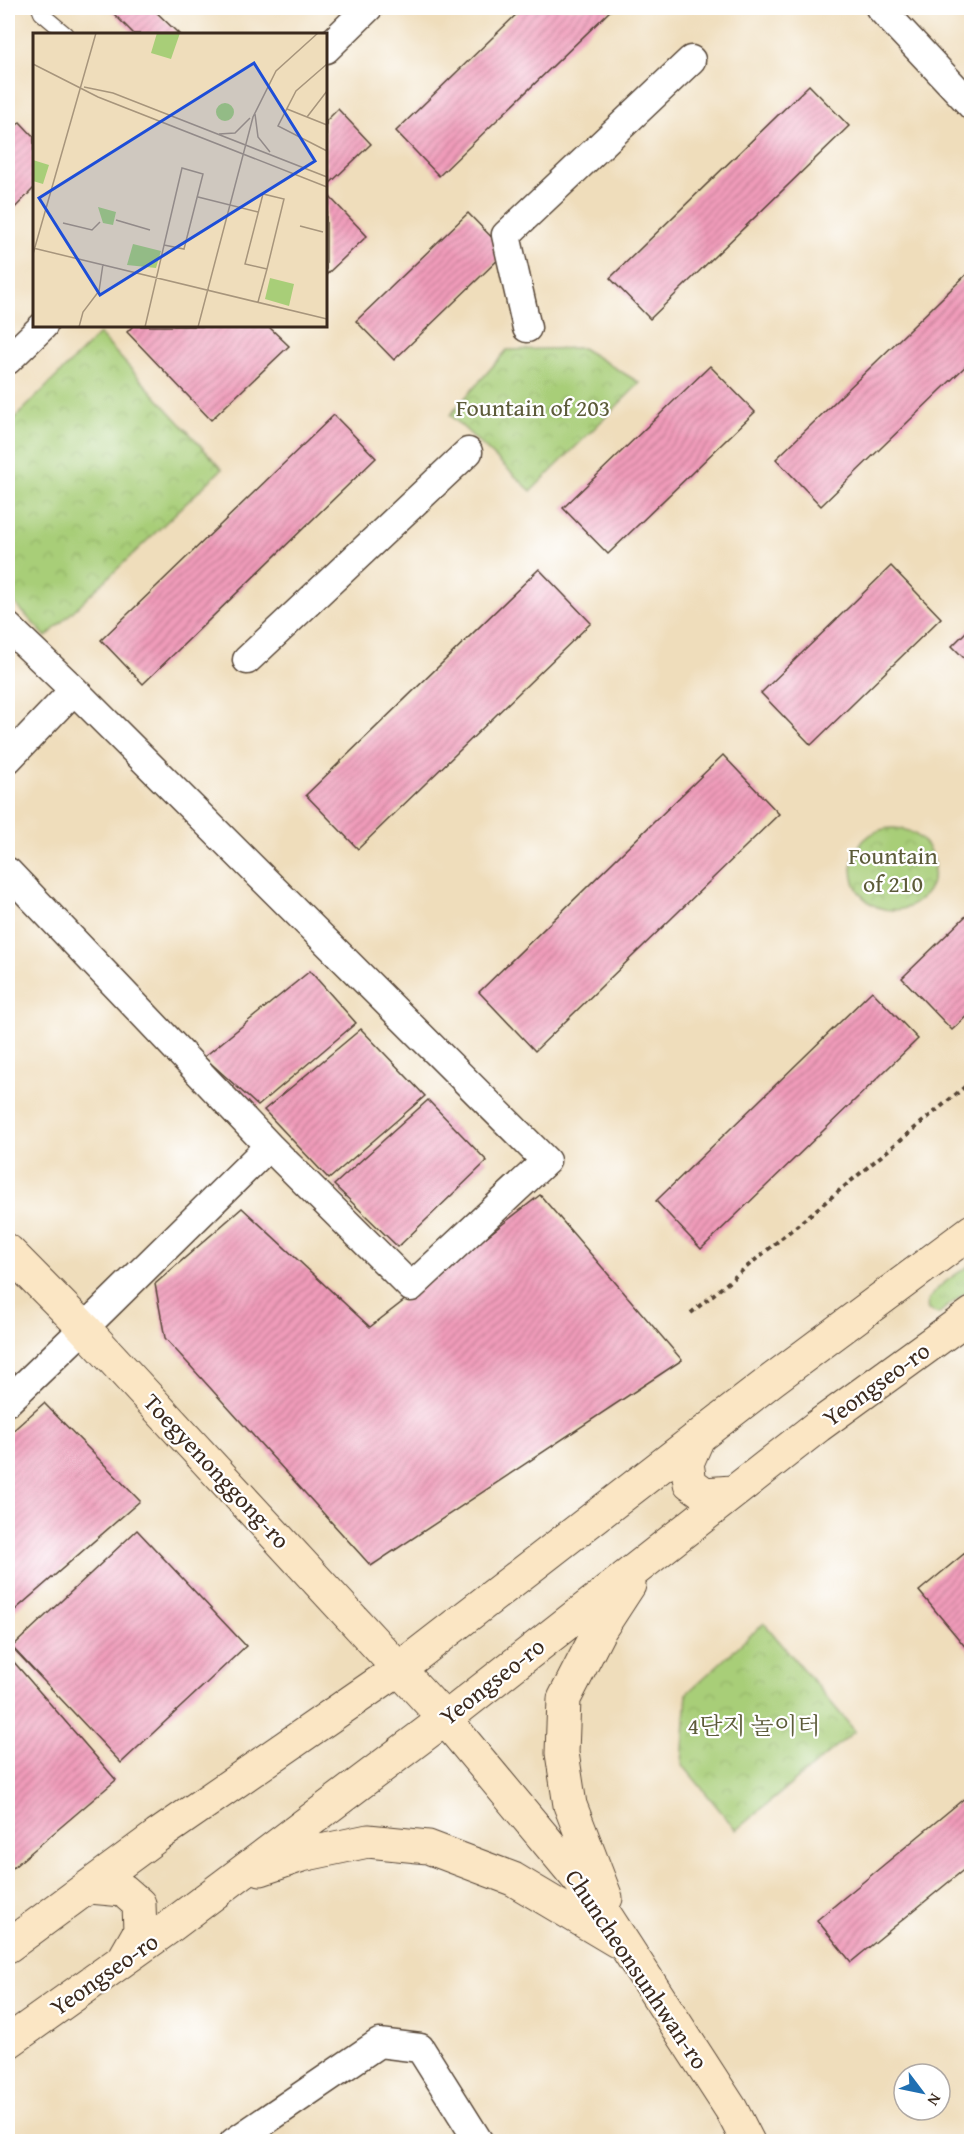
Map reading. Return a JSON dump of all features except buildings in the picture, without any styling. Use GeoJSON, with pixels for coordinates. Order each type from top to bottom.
{"type":"FeatureCollection","features":[{"type":"Feature","properties":{"kind":"street"},"geometry":{"type":"LineString","coordinates":[[327,48],[368,8]]}},
{"type":"Feature","properties":{"kind":"street"},"geometry":{"type":"LineString","coordinates":[[879,8],[972,106]]}},
{"type":"Feature","properties":{"kind":"street"},"geometry":{"type":"LineString","coordinates":[[527,328],[506,235],[691,60]]}},
{"type":"Feature","properties":{"kind":"street"},"geometry":{"type":"LineString","coordinates":[[8,360],[42,327]]}},
{"type":"Feature","properties":{"kind":"street"},"geometry":{"type":"LineString","coordinates":[[247,660],[468,452]]}},
{"type":"Feature","properties":{"kind":"street"},"geometry":{"type":"LineString","coordinates":[[8,627],[546,1161],[411,1287],[269,1146],[8,872]]}},
{"type":"Feature","properties":{"kind":"street"},"geometry":{"type":"LineString","coordinates":[[8,759],[74,690]]}},
{"type":"Feature","properties":{"kind":"street"},"geometry":{"type":"LineString","coordinates":[[8,1401],[269,1146]]}},
{"type":"Feature","properties":{"kind":"street"},"geometry":{"type":"LineString","coordinates":[[8,1946],[157,1836],[400,1668],[772,1380],[972,1231]]}},
{"type":"Feature","properties":{"kind":"street","name":"Toegyenonggong-ro"},"geometry":{"type":"LineString","coordinates":[[8,1251],[84,1329],[423,1694]]}},
{"type":"Feature","properties":{"kind":"street","name":"Yeongseo-ro"},"geometry":{"type":"LineString","coordinates":[[8,2042],[235,1877],[445,1719],[732,1492],[972,1314]]}},
{"type":"Feature","properties":{"kind":"street"},"geometry":{"type":"LineString","coordinates":[[698,1438],[687,1463],[690,1483],[705,1494],[732,1492]]}},
{"type":"Feature","properties":{"kind":"street"},"geometry":{"type":"LineString","coordinates":[[624,1945],[570,1804],[562,1753],[564,1699],[599,1631],[644,1563]]}},
{"type":"Feature","properties":{"kind":"street","name":"Chuncheonsunhwan-ro"},"geometry":{"type":"LineString","coordinates":[[423,1694],[595,1899],[731,2109],[748,2142]]}},
{"type":"Feature","properties":{"kind":"street"},"geometry":{"type":"LineString","coordinates":[[235,1877],[302,1855],[368,1841],[428,1848],[513,1879],[624,1945]]}},
{"type":"Feature","properties":{"kind":"street"},"geometry":{"type":"LineString","coordinates":[[90,1887],[123,1890],[140,1904],[140,1931],[124,1959]]}},
{"type":"Feature","properties":{"kind":"street"},"geometry":{"type":"LineString","coordinates":[[234,2142],[379,2043],[420,2048],[479,2142]]}},
{"type":"Feature","properties":{"kind":"lane"},"geometry":{"type":"LineString","coordinates":[[39,8],[41,13],[65,33]]}},
{"type":"Feature","properties":{"kind":"path"},"geometry":{"type":"LineString","coordinates":[[691,1313],[972,1081]]}},
{"type":"Feature","properties":{"kind":"green space"},"geometry":{"type":"Polygon","coordinates":[[[99,334],[222,469],[46,637],[8,596],[8,425],[99,334]]]}},
{"type":"Feature","properties":{"kind":"green space","name":"Fountain of 203"},"geometry":{"type":"Polygon","coordinates":[[[582,348],[640,383],[531,491],[450,415],[507,350],[582,348]]]}},
{"type":"Feature","properties":{"kind":"green space","name":"Fountain of 210"},"geometry":{"type":"Polygon","coordinates":[[[893,828],[909,831],[922,840],[931,853],[934,869],[931,885],[922,898],[909,907],[893,910],[877,907],[864,898],[855,885],[852,869],[855,853],[864,840],[877,831],[893,828]]]}},
{"type":"Feature","properties":{"kind":"green space"},"geometry":{"type":"Polygon","coordinates":[[[971,1264],[971,1288],[938,1314],[928,1310],[930,1297],[936,1290],[971,1264]]]}},
{"type":"Feature","properties":{"kind":"green space","name":"4단지 놀이터"},"geometry":{"type":"Polygon","coordinates":[[[764,1623],[855,1731],[736,1830],[682,1764],[687,1693],[764,1623]]]}}]}
